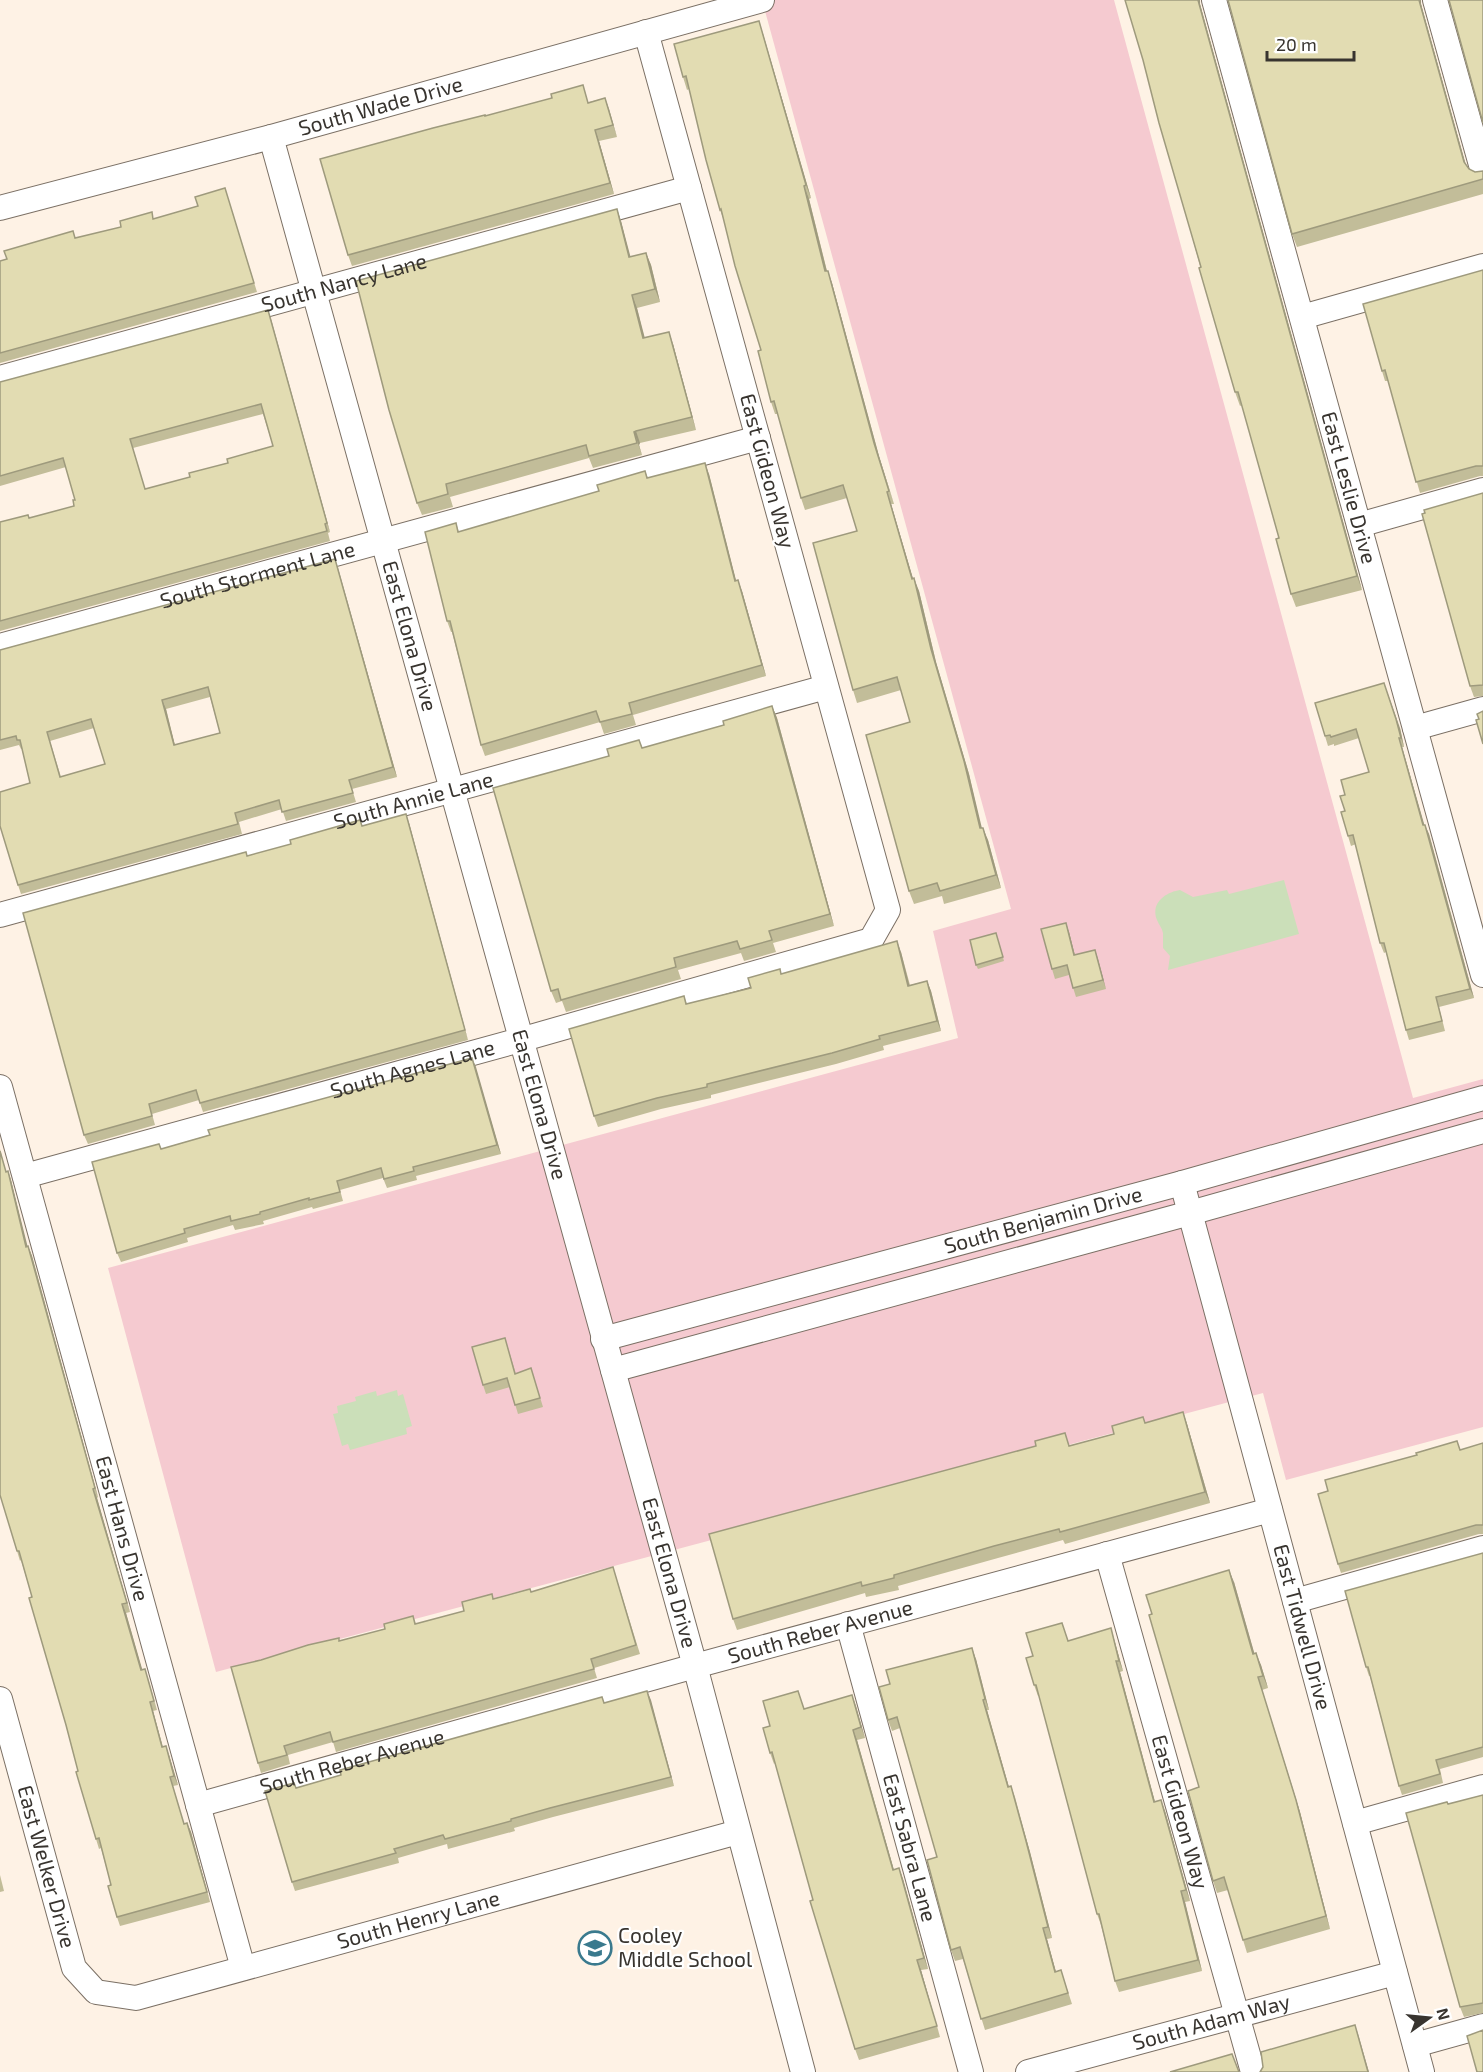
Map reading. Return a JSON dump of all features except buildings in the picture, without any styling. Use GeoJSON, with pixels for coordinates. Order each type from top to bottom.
{"type":"FeatureCollection","features":[{"type":"Feature","properties":{"kind":"street","name":"South Wade Drive"},"geometry":{"type":"LineString","coordinates":[[0,208],[271,136],[762,0]]}},
{"type":"Feature","properties":{"kind":"street","name":"East Leslie Drive"},"geometry":{"type":"LineString","coordinates":[[1214,0],[1415,728],[1477,932],[1483,975]]}},
{"type":"Feature","properties":{"kind":"street"},"geometry":{"type":"LineString","coordinates":[[1435,0],[1483,172]]}},
{"type":"Feature","properties":{"kind":"street","name":"East Gideon Way"},"geometry":{"type":"LineString","coordinates":[[646,32],[888,910]]}},
{"type":"Feature","properties":{"kind":"street","name":"East Elona Drive"},"geometry":{"type":"LineString","coordinates":[[271,136],[695,1666],[803,2072]]}},
{"type":"Feature","properties":{"kind":"street","name":"South Nancy Lane"},"geometry":{"type":"LineString","coordinates":[[0,378],[689,188]]}},
{"type":"Feature","properties":{"kind":"street"},"geometry":{"type":"LineString","coordinates":[[1302,316],[1483,266]]}},
{"type":"Feature","properties":{"kind":"street","name":"South Storment Lane"},"geometry":{"type":"LineString","coordinates":[[0,646],[758,438]]}},
{"type":"Feature","properties":{"kind":"street"},"geometry":{"type":"LineString","coordinates":[[1359,525],[1483,490]]}},
{"type":"Feature","properties":{"kind":"street","name":"South Annie Lane"},"geometry":{"type":"LineString","coordinates":[[0,915],[826,687]]}},
{"type":"Feature","properties":{"kind":"street"},"geometry":{"type":"LineString","coordinates":[[1415,728],[1483,709]]}},
{"type":"Feature","properties":{"kind":"street","name":"South Agnes Lane"},"geometry":{"type":"LineString","coordinates":[[25,1176],[520,1040],[871,940],[888,910]]}},
{"type":"Feature","properties":{"kind":"street","name":"East Hans Drive"},"geometry":{"type":"LineString","coordinates":[[0,1087],[243,1968]]}},
{"type":"Feature","properties":{"kind":"street","name":"South Benjamin Drive"},"geometry":{"type":"LineString","coordinates":[[603,1339],[1182,1183],[1483,1098]]}},
{"type":"Feature","properties":{"kind":"street","name":"South Benjamin Drive"},"geometry":{"type":"LineString","coordinates":[[613,1370],[1483,1131]]}},
{"type":"Feature","properties":{"kind":"street","name":"East Tidwell Drive"},"geometry":{"type":"LineString","coordinates":[[1182,1183],[1422,2072]]}},
{"type":"Feature","properties":{"kind":"street","name":"South Reber Avenue"},"geometry":{"type":"LineString","coordinates":[[198,1805],[695,1666],[1270,1510]]}},
{"type":"Feature","properties":{"kind":"street"},"geometry":{"type":"LineString","coordinates":[[1295,1601],[1483,1548]]}},
{"type":"Feature","properties":{"kind":"street","name":"East Gideon Way"},"geometry":{"type":"LineString","coordinates":[[1107,1554],[1253,2072]]}},
{"type":"Feature","properties":{"kind":"street","name":"East Sabra Lane"},"geometry":{"type":"LineString","coordinates":[[848,1624],[971,2072]]}},
{"type":"Feature","properties":{"kind":"street","name":"East Welker Drive"},"geometry":{"type":"LineString","coordinates":[[0,1699],[11,1781],[74,1968],[96,1992]]}},
{"type":"Feature","properties":{"kind":"street"},"geometry":{"type":"LineString","coordinates":[[1355,1823],[1483,1787]]}},
{"type":"Feature","properties":{"kind":"street","name":"South Henry Lane"},"geometry":{"type":"LineString","coordinates":[[96,1992],[136,1998],[738,1832]]}},
{"type":"Feature","properties":{"kind":"street","name":"South Adam Way"},"geometry":{"type":"LineString","coordinates":[[1028,2072],[1395,1972]]}},
{"type":"Feature","properties":{"kind":"street"},"geometry":{"type":"LineString","coordinates":[[1414,2044],[1483,2026]]}},
{"type":"Feature","properties":{"kind":"shaded area"},"geometry":{"type":"Polygon","coordinates":[[[762,0],[1114,0],[1413,1098],[1483,1079],[1483,1427],[1286,1480],[1263,1393],[216,1672],[108,1268],[958,1038],[933,931],[1011,909],[762,0]]]}},
{"type":"Feature","properties":{"kind":"shaded area"},"geometry":{"type":"Polygon","coordinates":[[[1284,880],[1299,934],[1168,970],[1170,956],[1163,948],[1163,933],[1155,914],[1161,899],[1180,890],[1193,897],[1227,890],[1229,894],[1284,880]]]}},
{"type":"Feature","properties":{"kind":"shaded area"},"geometry":{"type":"Polygon","coordinates":[[[397,1390],[398,1396],[403,1394],[412,1426],[406,1428],[407,1434],[350,1450],[348,1444],[342,1446],[333,1414],[338,1413],[337,1406],[356,1401],[355,1397],[376,1391],[377,1396],[397,1390]]]}},
{"type":"Feature","properties":{"kind":"place","name":"Cooley Middle School"},"geometry":{"type":"Point","coordinates":[595,1948]}}]}
